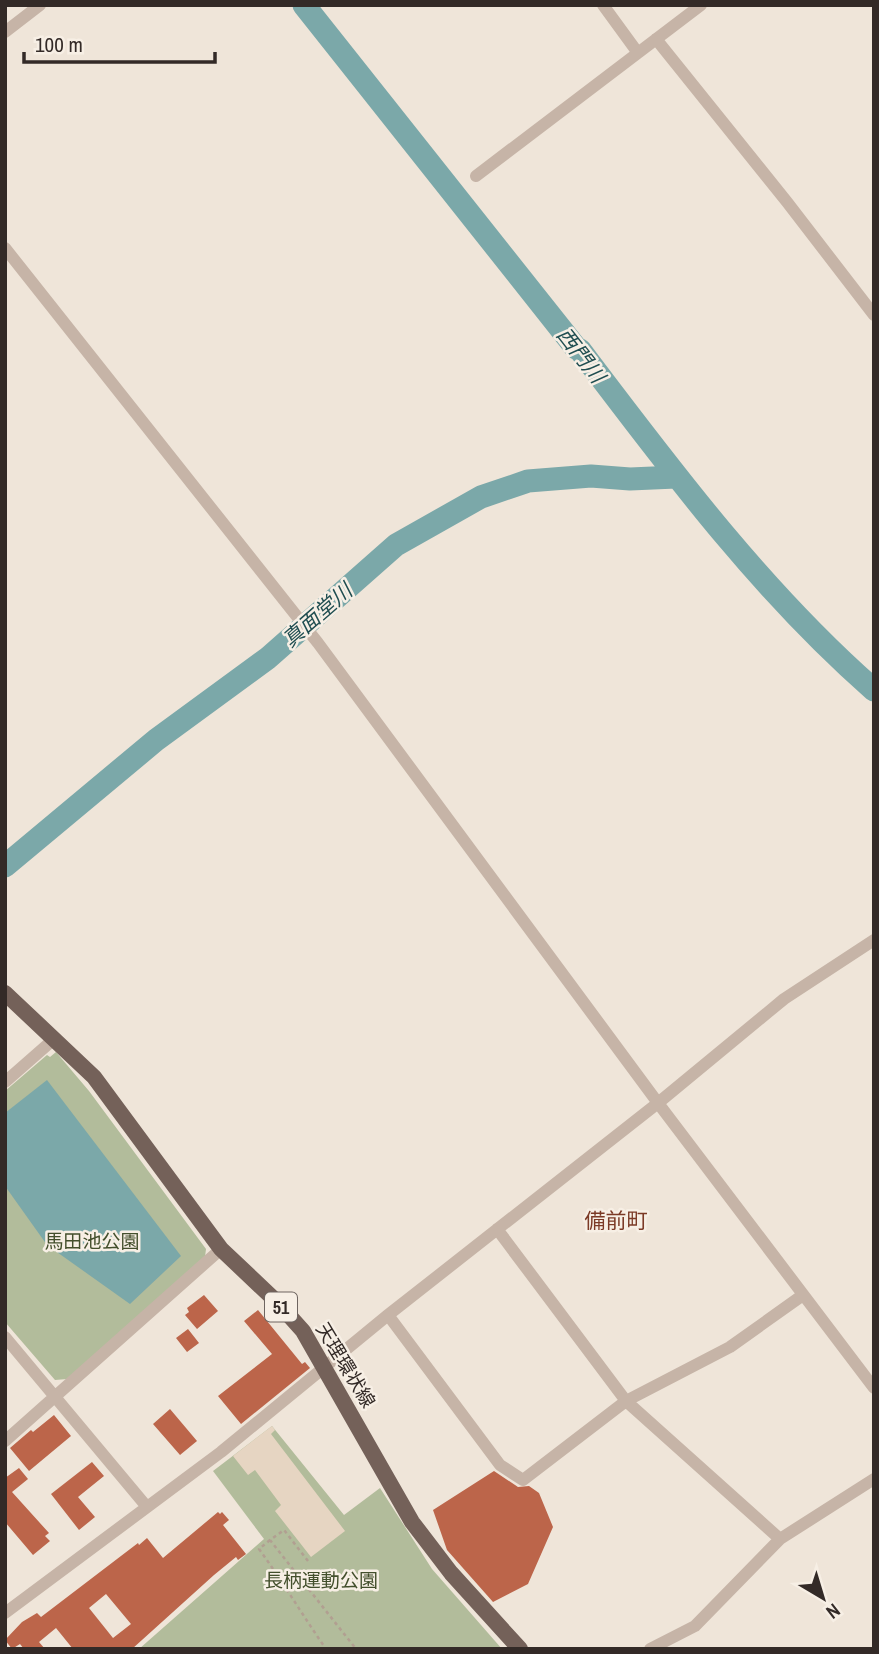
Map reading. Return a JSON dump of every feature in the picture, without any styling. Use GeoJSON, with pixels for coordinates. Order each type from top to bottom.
{"type":"FeatureCollection","features":[{"type":"Feature","properties":{"kind":"main road","name":"天理環状線"},"geometry":{"type":"LineString","coordinates":[[5,993],[94,1077],[221,1249],[303,1331],[412,1522],[451,1573],[520,1649]]}},
{"type":"Feature","properties":{"kind":"street"},"geometry":{"type":"LineString","coordinates":[[5,32],[40,5]]}},
{"type":"Feature","properties":{"kind":"street"},"geometry":{"type":"LineString","coordinates":[[603,5],[638,53]]}},
{"type":"Feature","properties":{"kind":"street"},"geometry":{"type":"LineString","coordinates":[[476,176],[701,5]]}},
{"type":"Feature","properties":{"kind":"street"},"geometry":{"type":"LineString","coordinates":[[656,39],[874,314]]}},
{"type":"Feature","properties":{"kind":"street"},"geometry":{"type":"LineString","coordinates":[[5,248],[318,643],[658,1103],[874,1388]]}},
{"type":"Feature","properties":{"kind":"street"},"geometry":{"type":"LineString","coordinates":[[5,1613],[147,1507],[325,1368],[388,1315],[658,1103],[784,999],[874,940]]}},
{"type":"Feature","properties":{"kind":"street"},"geometry":{"type":"LineString","coordinates":[[5,1082],[54,1039]]}},
{"type":"Feature","properties":{"kind":"street"},"geometry":{"type":"LineString","coordinates":[[497,1229],[626,1401],[780,1539]]}},
{"type":"Feature","properties":{"kind":"street"},"geometry":{"type":"LineString","coordinates":[[5,1441],[221,1249]]}},
{"type":"Feature","properties":{"kind":"street"},"geometry":{"type":"LineString","coordinates":[[388,1315],[500,1465],[523,1480],[626,1401],[730,1347],[803,1294]]}},
{"type":"Feature","properties":{"kind":"street"},"geometry":{"type":"LineString","coordinates":[[5,1338],[147,1507]]}},
{"type":"Feature","properties":{"kind":"street"},"geometry":{"type":"LineString","coordinates":[[650,1649],[695,1626],[780,1539],[874,1479]]}},
{"type":"Feature","properties":{"kind":"path"},"geometry":{"type":"LineString","coordinates":[[308,1561],[284,1530],[259,1549],[326,1649]]}},
{"type":"Feature","properties":{"kind":"path"},"geometry":{"type":"LineString","coordinates":[[270,1540],[356,1649]]}},
{"type":"Feature","properties":{"kind":"green space","name":"馬田池公園"},"geometry":{"type":"Polygon","coordinates":[[[56,1052],[89,1091],[206,1249],[205,1257],[67,1379],[55,1380],[5,1322],[5,1091],[47,1055],[50,1057],[56,1052]]]}},
{"type":"Feature","properties":{"kind":"green space","name":"長柄運動公園"},"geometry":{"type":"Polygon","coordinates":[[[272,1426],[344,1515],[380,1488],[432,1569],[502,1649],[139,1649],[264,1539],[213,1471],[272,1426]]]}},
{"type":"Feature","properties":{"kind":"shaded area"},"geometry":{"type":"Polygon","coordinates":[[[272,1426],[275,1430],[271,1434],[345,1531],[311,1557],[275,1511],[281,1505],[255,1470],[248,1475],[233,1456],[272,1426]]]}},
{"type":"Feature","properties":{"kind":"water"},"geometry":{"type":"Polygon","coordinates":[[[47,1080],[181,1256],[130,1304],[47,1245],[5,1186],[5,1113],[47,1080]]]}},
{"type":"Feature","properties":{"kind":"building"},"geometry":{"type":"Polygon","coordinates":[[[204,1295],[218,1311],[197,1329],[185,1315],[189,1312],[187,1308],[204,1295]]]}},
{"type":"Feature","properties":{"kind":"building"},"geometry":{"type":"Polygon","coordinates":[[[258,1310],[302,1364],[305,1362],[310,1368],[241,1424],[218,1396],[272,1354],[244,1321],[258,1310]]]}},
{"type":"Feature","properties":{"kind":"building"},"geometry":{"type":"Polygon","coordinates":[[[188,1329],[199,1343],[187,1352],[176,1338],[188,1329]]]}},
{"type":"Feature","properties":{"kind":"building"},"geometry":{"type":"Polygon","coordinates":[[[170,1409],[197,1441],[180,1455],[153,1424],[170,1409]]]}},
{"type":"Feature","properties":{"kind":"building"},"geometry":{"type":"Polygon","coordinates":[[[54,1415],[71,1436],[29,1471],[10,1448],[54,1415]]]}},
{"type":"Feature","properties":{"kind":"building"},"geometry":{"type":"Polygon","coordinates":[[[92,1462],[104,1476],[78,1497],[95,1517],[79,1530],[51,1494],[92,1462]]]}},
{"type":"Feature","properties":{"kind":"building"},"geometry":{"type":"Polygon","coordinates":[[[19,1468],[28,1479],[12,1492],[49,1533],[45,1536],[50,1541],[33,1555],[5,1522],[5,1478],[19,1468]]]}},
{"type":"Feature","properties":{"kind":"building"},"geometry":{"type":"Polygon","coordinates":[[[494,1471],[518,1487],[529,1486],[539,1493],[553,1527],[528,1584],[493,1602],[447,1550],[433,1510],[494,1471]]]}},
{"type":"Feature","properties":{"kind":"building"},"geometry":{"type":"Polygon","coordinates":[[[218,1512],[222,1512],[229,1520],[223,1525],[246,1554],[238,1560],[236,1557],[214,1575],[132,1649],[73,1649],[56,1628],[39,1642],[45,1649],[24,1649],[20,1644],[12,1649],[5,1640],[22,1622],[37,1613],[41,1617],[147,1538],[163,1558],[218,1512]],[[106,1594],[89,1608],[113,1638],[131,1624],[106,1594]]]}},
{"type":"Feature","properties":{"kind":"waterway","name":"西門川"},"geometry":{"type":"LineString","coordinates":[[304,5],[580,350],[718,528],[793,612],[874,690]]}},
{"type":"Feature","properties":{"kind":"waterway","name":"真面堂川"},"geometry":{"type":"LineString","coordinates":[[5,866],[156,740],[268,658],[396,545],[481,497],[528,481],[591,476],[630,479],[676,477]]}},
{"type":"Feature","properties":{"kind":"district","name":"備前町"},"geometry":{"type":"Point","coordinates":[616,1220]}}]}
